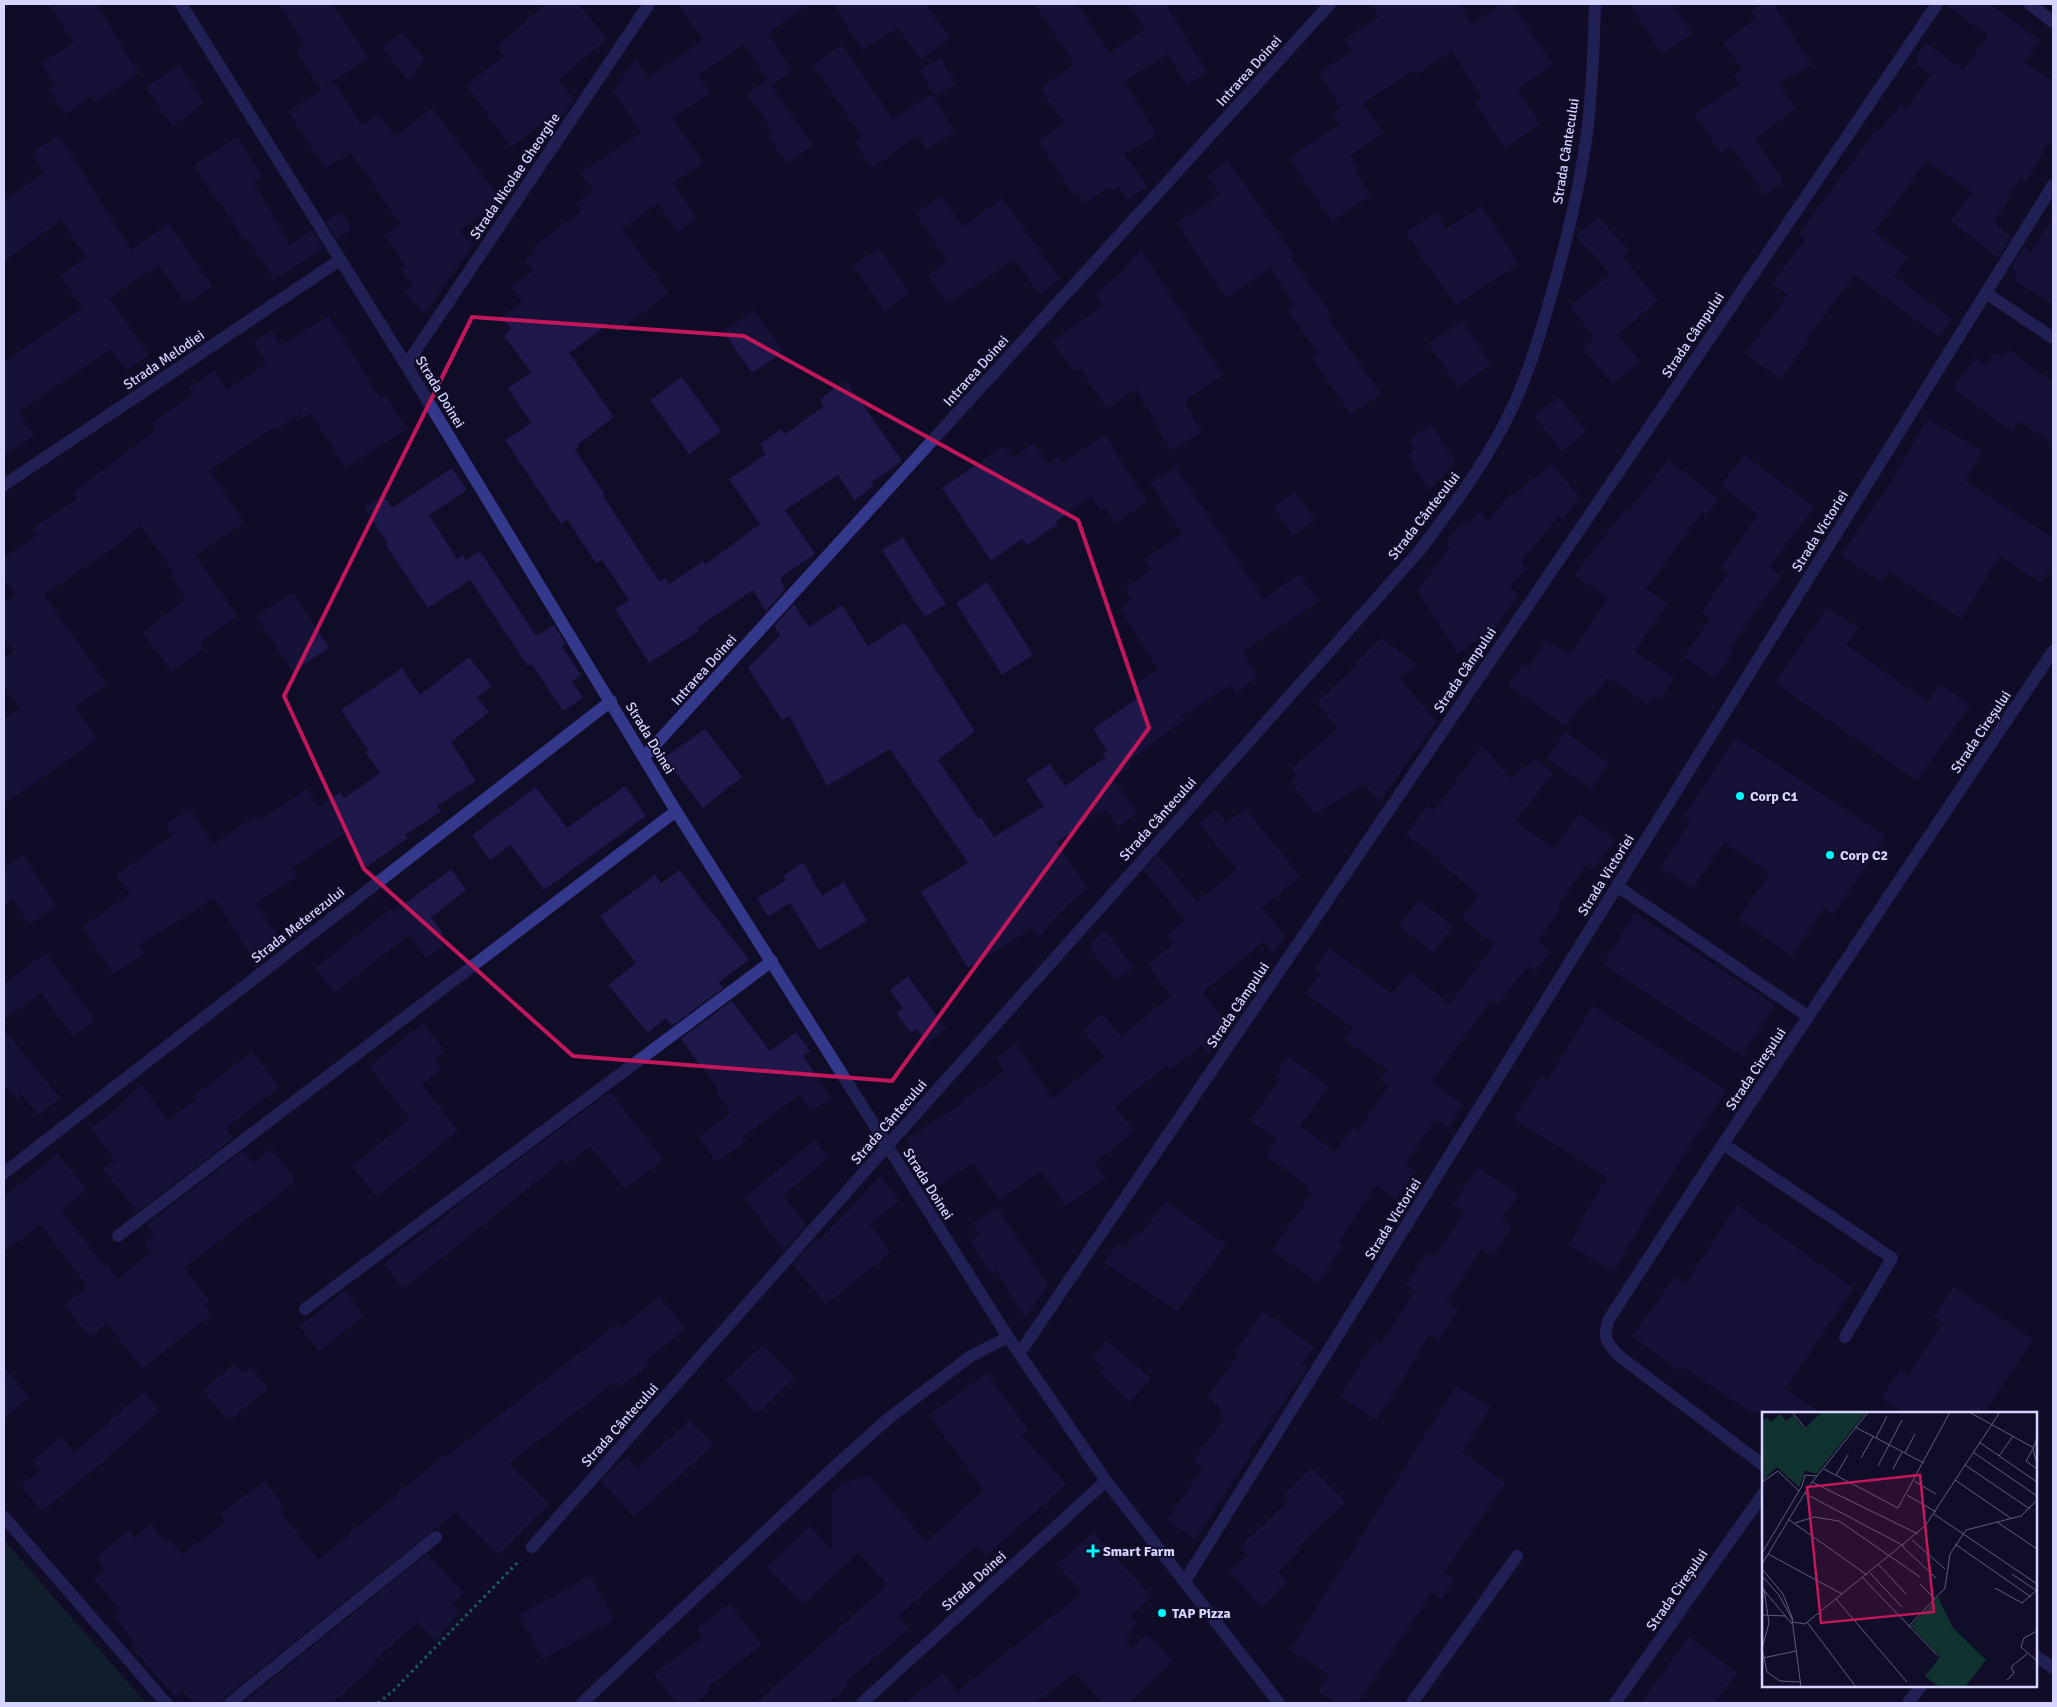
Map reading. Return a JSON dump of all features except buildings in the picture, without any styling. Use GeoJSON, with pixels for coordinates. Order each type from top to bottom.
{"type":"FeatureCollection","features":[{"type":"Feature","properties":{"kind":"street","name":"Strada Doinei"},"geometry":{"type":"LineString","coordinates":[[181,4],[406,365],[676,811],[1008,1337],[1106,1481],[1279,1703]]}},
{"type":"Feature","properties":{"kind":"street","name":"Strada Nicolae Gheorghe"},"geometry":{"type":"LineString","coordinates":[[406,365],[649,4]]}},
{"type":"Feature","properties":{"kind":"street","name":"Intrarea Doinei"},"geometry":{"type":"LineString","coordinates":[[644,758],[1330,4]]}},
{"type":"Feature","properties":{"kind":"street","name":"Strada Cântecului"},"geometry":{"type":"LineString","coordinates":[[532,1547],[887,1146],[1420,550],[1466,490],[1501,430],[1522,387],[1539,340],[1557,274],[1578,190],[1587,127],[1593,68],[1595,4]]}},
{"type":"Feature","properties":{"kind":"street","name":"Strada Câmpului"},"geometry":{"type":"LineString","coordinates":[[1019,1354],[1937,4]]}},
{"type":"Feature","properties":{"kind":"street"},"geometry":{"type":"LineString","coordinates":[[2030,4],[2053,22]]}},
{"type":"Feature","properties":{"kind":"street","name":"Strada Victoriei"},"geometry":{"type":"LineString","coordinates":[[1185,1581],[2053,185]]}},
{"type":"Feature","properties":{"kind":"street","name":"Strada Melodiei"},"geometry":{"type":"LineString","coordinates":[[4,485],[340,260]]}},
{"type":"Feature","properties":{"kind":"street"},"geometry":{"type":"LineString","coordinates":[[1986,293],[2053,338]]}},
{"type":"Feature","properties":{"kind":"street","name":"Strada Cireșului"},"geometry":{"type":"LineString","coordinates":[[1762,1464],[1618,1355],[1608,1345],[1604,1333],[1609,1319],[1723,1144],[2053,650]]}},
{"type":"Feature","properties":{"kind":"street","name":"Strada Meterezului"},"geometry":{"type":"LineString","coordinates":[[4,1173],[611,701]]}},
{"type":"Feature","properties":{"kind":"street"},"geometry":{"type":"LineString","coordinates":[[118,1236],[676,811]]}},
{"type":"Feature","properties":{"kind":"street"},"geometry":{"type":"LineString","coordinates":[[1617,886],[1809,1017]]}},
{"type":"Feature","properties":{"kind":"street"},"geometry":{"type":"LineString","coordinates":[[305,1309],[772,961]]}},
{"type":"Feature","properties":{"kind":"street"},"geometry":{"type":"LineString","coordinates":[[1723,1144],[1892,1258],[1845,1337]]}},
{"type":"Feature","properties":{"kind":"street"},"geometry":{"type":"LineString","coordinates":[[582,1703],[843,1459],[890,1418],[971,1356],[1008,1337]]}},
{"type":"Feature","properties":{"kind":"street","name":"Strada Doinei"},"geometry":{"type":"LineString","coordinates":[[862,1703],[1106,1481]]}},
{"type":"Feature","properties":{"kind":"street","name":"Strada Cireșului"},"geometry":{"type":"LineString","coordinates":[[1615,1703],[1762,1495]]}},
{"type":"Feature","properties":{"kind":"street"},"geometry":{"type":"LineString","coordinates":[[4,1517],[166,1703]]}},
{"type":"Feature","properties":{"kind":"street"},"geometry":{"type":"LineString","coordinates":[[230,1703],[436,1537]]}},
{"type":"Feature","properties":{"kind":"street"},"geometry":{"type":"LineString","coordinates":[[1412,1703],[1517,1556]]}},
{"type":"Feature","properties":{"kind":"street"},"geometry":{"type":"LineString","coordinates":[[2037,1657],[2053,1668]]}},
{"type":"Feature","properties":{"kind":"street"},"geometry":{"type":"LineString","coordinates":[[1908,1703],[1920,1687]]}},
{"type":"Feature","properties":{"kind":"path"},"geometry":{"type":"LineString","coordinates":[[378,1703],[392,1692],[532,1547]]}},
{"type":"Feature","properties":{"kind":"highlighted area"},"geometry":{"type":"Polygon","coordinates":[[[472,317],[744,336],[1078,520],[1149,728],[892,1081],[573,1056],[364,869],[284,696],[472,317]]]}},
{"type":"Feature","properties":{"kind":"green space"},"geometry":{"type":"Polygon","coordinates":[[[4,1540],[146,1703],[4,1703],[4,1540]]]}},
{"type":"Feature","properties":{"kind":"place","name":"Corp C1"},"geometry":{"type":"Point","coordinates":[1740,796]}},
{"type":"Feature","properties":{"kind":"place","name":"Corp C2"},"geometry":{"type":"Point","coordinates":[1830,855]}},
{"type":"Feature","properties":{"kind":"place","name":"Smart Farm"},"geometry":{"type":"Point","coordinates":[1093,1551]}},
{"type":"Feature","properties":{"kind":"place","name":"TAP Pizza"},"geometry":{"type":"Point","coordinates":[1162,1613]}}]}
